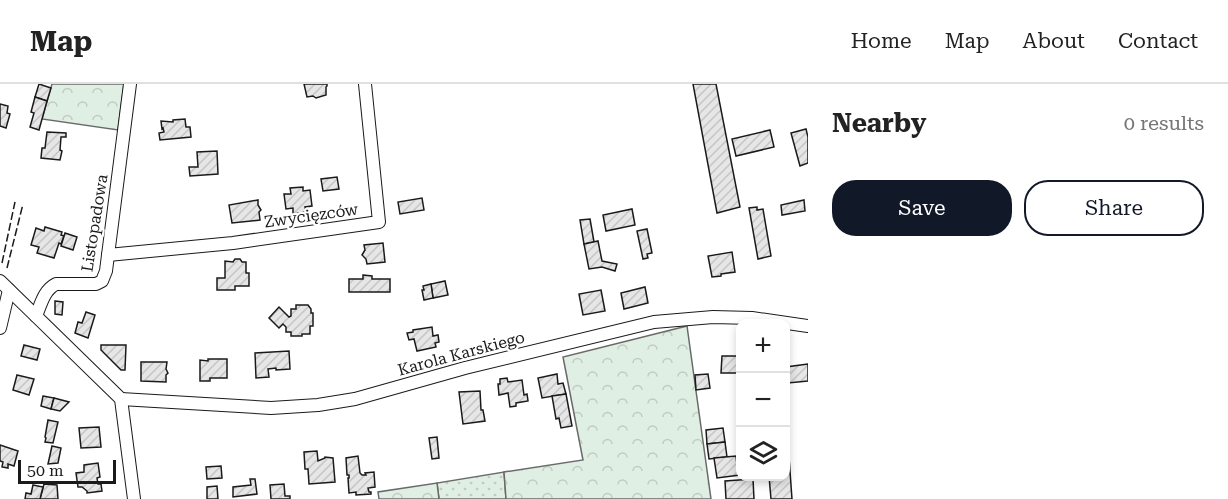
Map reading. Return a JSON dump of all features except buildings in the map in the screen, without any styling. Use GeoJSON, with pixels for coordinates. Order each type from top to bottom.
{"type":"FeatureCollection","features":[{"type":"Feature","properties":{"kind":"street","name":"Listopadowa"},"geometry":{"type":"LineString","coordinates":[[36,316],[50,287],[56,284],[90,285],[102,281],[106,271],[130,84]]}},
{"type":"Feature","properties":{"kind":"street","name":"Zwycięzców"},"geometry":{"type":"LineString","coordinates":[[108,255],[233,243],[379,222],[365,84]]}},
{"type":"Feature","properties":{"kind":"street"},"geometry":{"type":"LineString","coordinates":[[5,285],[121,399],[134,499]]}},
{"type":"Feature","properties":{"kind":"street"},"geometry":{"type":"LineString","coordinates":[[0,328],[5,285]]}},
{"type":"Feature","properties":{"kind":"street","name":"Karola Karskiego"},"geometry":{"type":"LineString","coordinates":[[121,399],[271,408],[318,405],[355,399],[465,368],[654,322],[713,317],[752,318],[808,326]]}},
{"type":"Feature","properties":{"kind":"green space"},"geometry":{"type":"Polygon","coordinates":[[[52,84],[124,84],[118,130],[42,119],[52,84]]]}},
{"type":"Feature","properties":{"kind":"green space"},"geometry":{"type":"Polygon","coordinates":[[[687,326],[711,499],[506,499],[504,472],[583,460],[563,357],[687,326]]]}},
{"type":"Feature","properties":{"kind":"green space"},"geometry":{"type":"Polygon","coordinates":[[[504,472],[506,499],[439,499],[437,483],[504,472]]]}},
{"type":"Feature","properties":{"kind":"green space"},"geometry":{"type":"Polygon","coordinates":[[[437,483],[439,499],[379,499],[378,492],[437,483]]]}},
{"type":"Feature","properties":{"kind":"fence"},"geometry":{"type":"LineString","coordinates":[[2,263],[15,202]]}},
{"type":"Feature","properties":{"kind":"fence"},"geometry":{"type":"LineString","coordinates":[[7,268],[23,204]]}}]}
